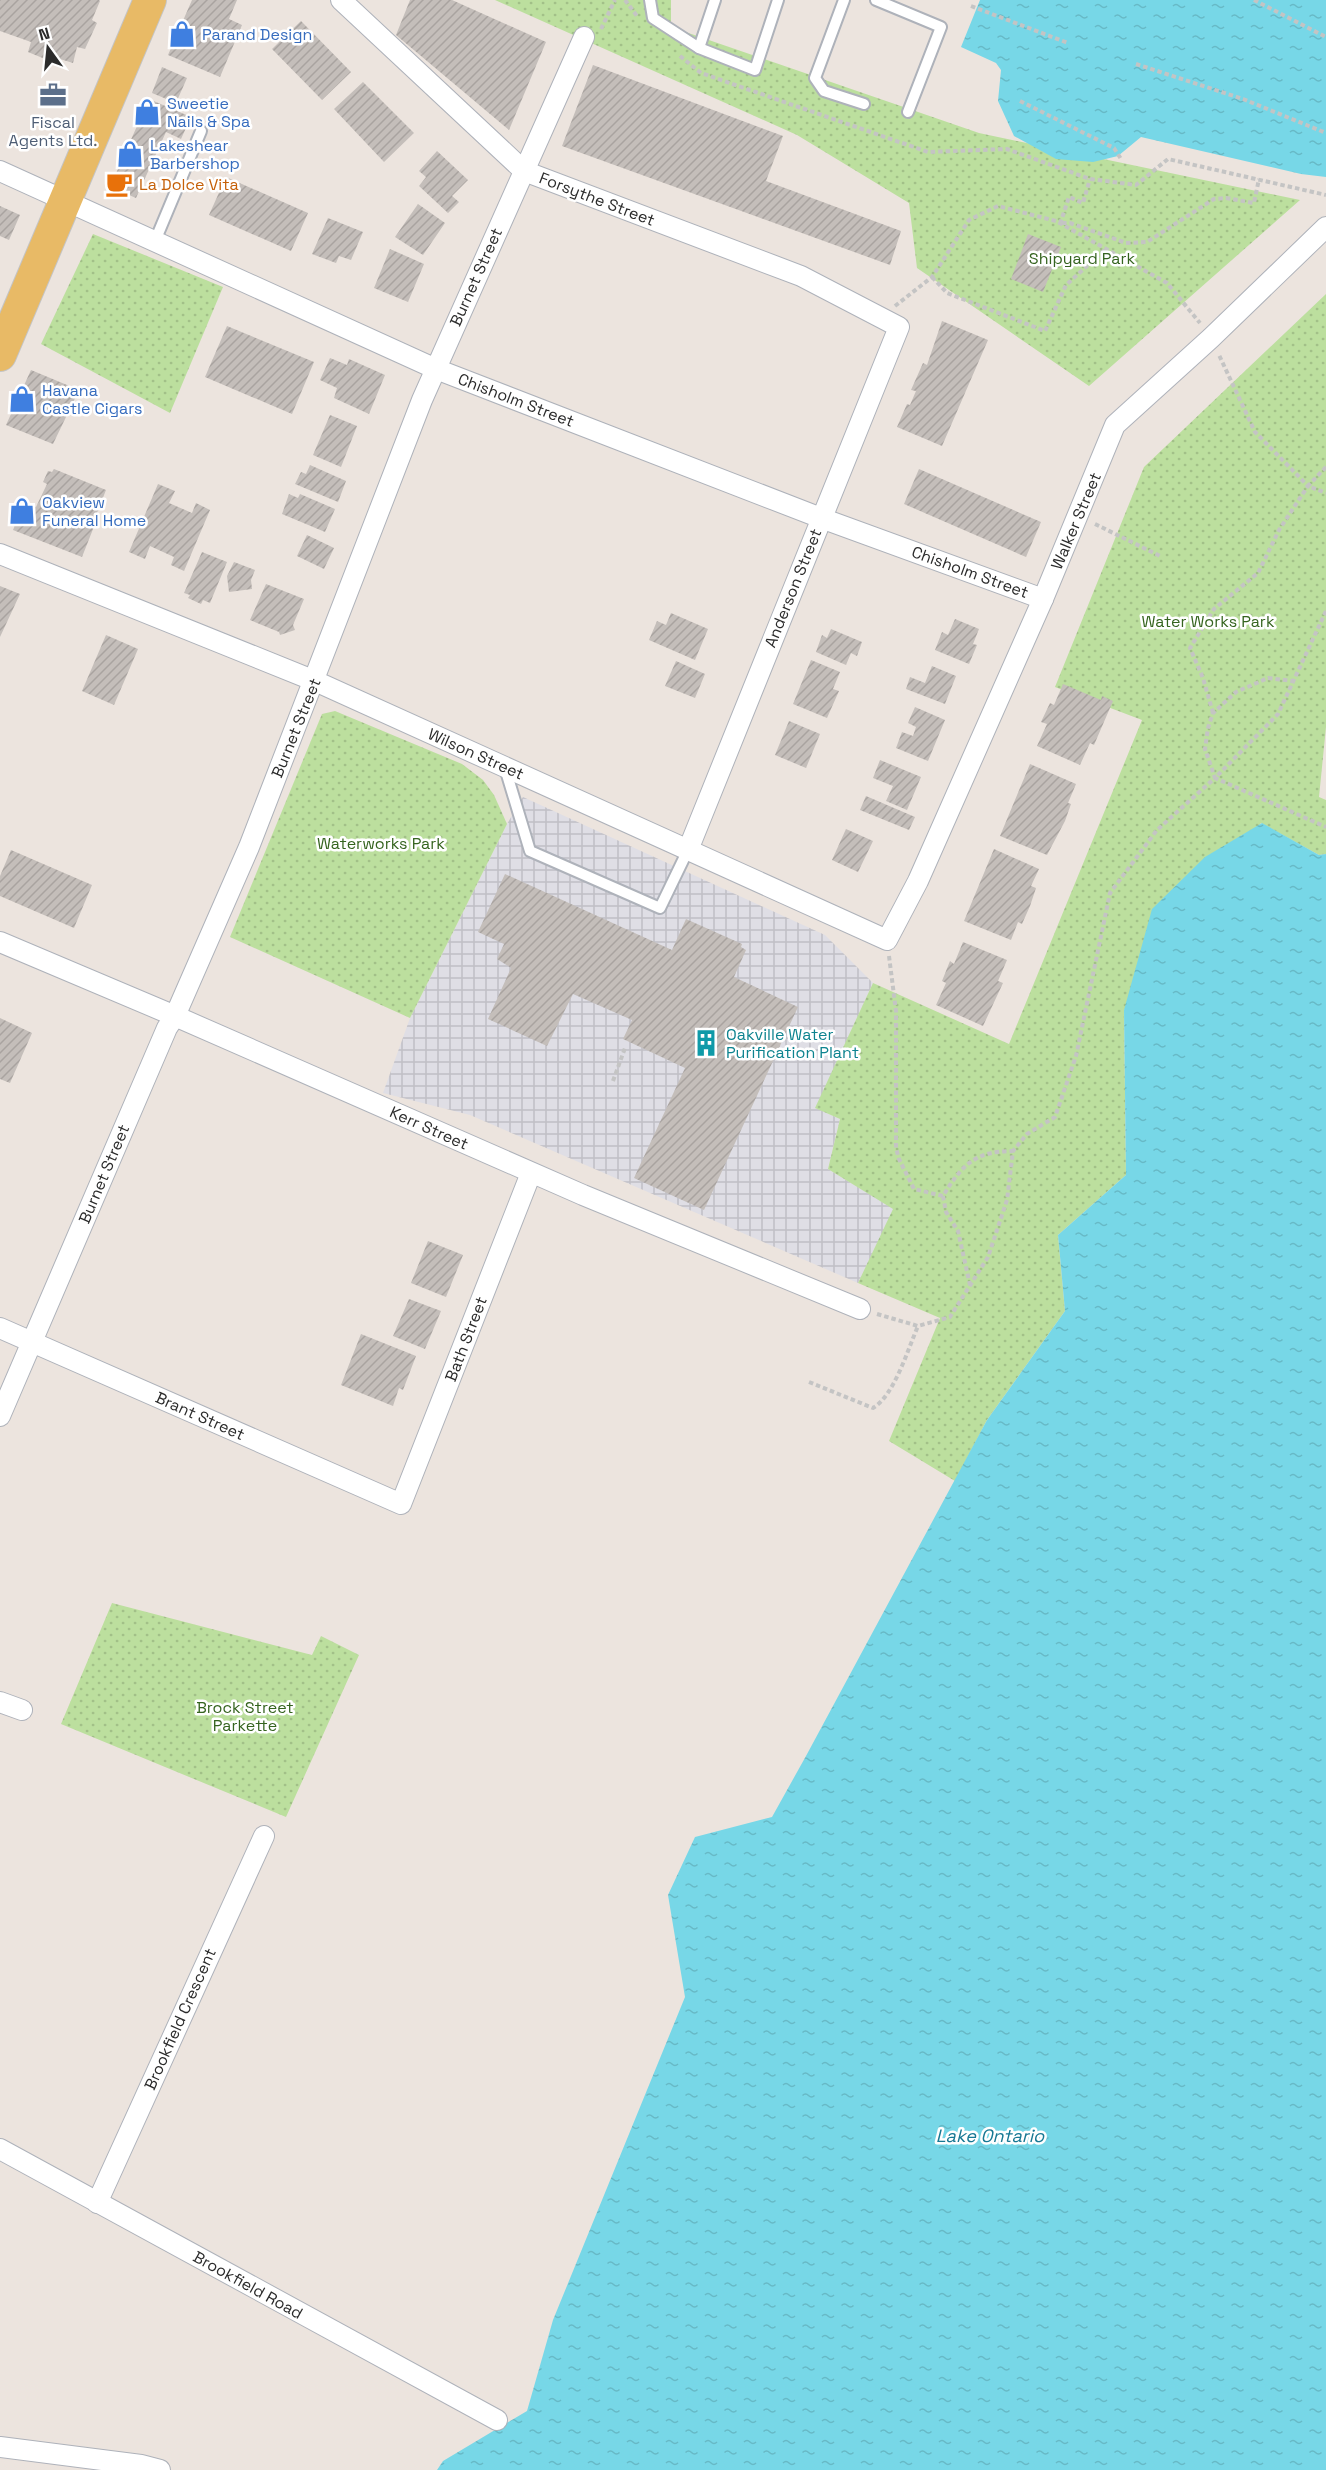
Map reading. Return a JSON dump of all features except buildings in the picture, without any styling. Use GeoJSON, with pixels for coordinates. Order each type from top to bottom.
{"type":"FeatureCollection","features":[{"type":"Feature","properties":{"kind":"main road"},"geometry":{"type":"LineString","coordinates":[[0,355],[150,0]]}},
{"type":"Feature","properties":{"kind":"street","name":"Forsythe Street"},"geometry":{"type":"LineString","coordinates":[[346,3],[524,171],[801,276],[899,327]]}},
{"type":"Feature","properties":{"kind":"street","name":"Burnet Street"},"geometry":{"type":"LineString","coordinates":[[0,1416],[167,1028],[175,1016],[249,848],[436,369],[584,37]]}},
{"type":"Feature","properties":{"kind":"street","name":"Chisholm Street"},"geometry":{"type":"LineString","coordinates":[[0,171],[436,369],[821,518],[1043,599]]}},
{"type":"Feature","properties":{"kind":"street","name":"Walker Street"},"geometry":{"type":"LineString","coordinates":[[887,940],[918,881],[1043,599],[1115,425],[1326,227]]}},
{"type":"Feature","properties":{"kind":"street","name":"Anderson Street"},"geometry":{"type":"LineString","coordinates":[[688,850],[899,327]]}},
{"type":"Feature","properties":{"kind":"street","name":"Wilson Street"},"geometry":{"type":"LineString","coordinates":[[0,554],[315,681],[887,940]]}},
{"type":"Feature","properties":{"kind":"street","name":"Kerr Street"},"geometry":{"type":"LineString","coordinates":[[0,942],[175,1016],[531,1173],[860,1309]]}},
{"type":"Feature","properties":{"kind":"street","name":"Bath Street"},"geometry":{"type":"LineString","coordinates":[[401,1504],[531,1173]]}},
{"type":"Feature","properties":{"kind":"street","name":"Brant Street"},"geometry":{"type":"LineString","coordinates":[[0,1328],[401,1504]]}},
{"type":"Feature","properties":{"kind":"street"},"geometry":{"type":"LineString","coordinates":[[0,1702],[22,1710]]}},
{"type":"Feature","properties":{"kind":"street","name":"Brookfield Crescent"},"geometry":{"type":"LineString","coordinates":[[97,2203],[264,1836]]}},
{"type":"Feature","properties":{"kind":"street","name":"Brookfield Road"},"geometry":{"type":"LineString","coordinates":[[0,2149],[497,2420]]}},
{"type":"Feature","properties":{"kind":"street"},"geometry":{"type":"LineString","coordinates":[[0,2447],[141,2465],[160,2470]]}},
{"type":"Feature","properties":{"kind":"lane"},"geometry":{"type":"LineString","coordinates":[[650,0],[653,18],[699,48],[755,70],[778,0]]}},
{"type":"Feature","properties":{"kind":"lane"},"geometry":{"type":"LineString","coordinates":[[699,48],[715,0]]}},
{"type":"Feature","properties":{"kind":"lane"},"geometry":{"type":"LineString","coordinates":[[844,0],[815,78],[824,91],[864,104]]}},
{"type":"Feature","properties":{"kind":"lane"},"geometry":{"type":"LineString","coordinates":[[876,0],[941,27],[908,112]]}},
{"type":"Feature","properties":{"kind":"lane"},"geometry":{"type":"LineString","coordinates":[[155,241],[201,131]]}},
{"type":"Feature","properties":{"kind":"lane"},"geometry":{"type":"LineString","coordinates":[[505,767],[530,851],[660,908],[688,850]]}},
{"type":"Feature","properties":{"kind":"path"},"geometry":{"type":"LineString","coordinates":[[1254,0],[1326,37]]}},
{"type":"Feature","properties":{"kind":"path"},"geometry":{"type":"LineString","coordinates":[[971,6],[1068,43]]}},
{"type":"Feature","properties":{"kind":"path"},"geometry":{"type":"LineString","coordinates":[[1136,64],[1243,99],[1326,133]]}},
{"type":"Feature","properties":{"kind":"path"},"geometry":{"type":"LineString","coordinates":[[1020,101],[1114,148],[1121,159]]}},
{"type":"Feature","properties":{"kind":"path"},"geometry":{"type":"LineString","coordinates":[[1136,185],[1168,159],[1326,195]]}},
{"type":"Feature","properties":{"kind":"path"},"geometry":{"type":"LineString","coordinates":[[1060,224],[1070,197],[1083,203],[1090,179]]}},
{"type":"Feature","properties":{"kind":"path"},"geometry":{"type":"LineString","coordinates":[[1060,224],[1071,223],[1126,243],[1147,242],[1214,198],[1254,203],[1259,179]]}},
{"type":"Feature","properties":{"kind":"path"},"geometry":{"type":"LineString","coordinates":[[881,317],[932,277],[969,220],[998,206],[1060,224],[1167,282]]}},
{"type":"Feature","properties":{"kind":"path"},"geometry":{"type":"LineString","coordinates":[[932,277],[947,293],[1045,331],[1066,285],[1106,249]]}},
{"type":"Feature","properties":{"kind":"path"},"geometry":{"type":"LineString","coordinates":[[1255,432],[1308,486],[1326,493]]}},
{"type":"Feature","properties":{"kind":"path"},"geometry":{"type":"LineString","coordinates":[[1213,713],[1203,678],[1190,648],[1214,609],[1258,573],[1279,530],[1308,486],[1326,467]]}},
{"type":"Feature","properties":{"kind":"path"},"geometry":{"type":"LineString","coordinates":[[1078,515],[1162,557]]}},
{"type":"Feature","properties":{"kind":"path"},"geometry":{"type":"LineString","coordinates":[[860,1309],[918,1326],[950,1317],[988,1257],[1007,1200],[1013,1151],[1027,1134],[1055,1117],[1076,1056],[1110,893],[1157,830],[1215,778],[1278,714],[1326,610]]}},
{"type":"Feature","properties":{"kind":"path"},"geometry":{"type":"LineString","coordinates":[[1293,681],[1268,678],[1236,692],[1213,713],[1205,749],[1215,778],[1326,827]]}},
{"type":"Feature","properties":{"kind":"path"},"geometry":{"type":"LineString","coordinates":[[887,940],[896,1011],[896,1148],[914,1189],[943,1196]]}},
{"type":"Feature","properties":{"kind":"path"},"geometry":{"type":"LineString","coordinates":[[614,1081],[625,1048]]}},
{"type":"Feature","properties":{"kind":"path"},"geometry":{"type":"LineString","coordinates":[[970,1285],[958,1231],[946,1212],[943,1196],[958,1172],[990,1151],[1013,1151]]}},
{"type":"Feature","properties":{"kind":"path"},"geometry":{"type":"LineString","coordinates":[[808,1382],[873,1408],[889,1392],[918,1326]]}},
{"type":"Feature","properties":{"kind":"shaded area"},"geometry":{"type":"Polygon","coordinates":[[[523,797],[825,935],[873,983],[816,1108],[840,1119],[828,1169],[894,1209],[858,1283],[470,1115],[383,1093],[410,1018],[507,824],[523,797]]]}},
{"type":"Feature","properties":{"kind":"green space","name":"Shipyard Park"},"geometry":{"type":"Polygon","coordinates":[[[495,0],[671,0],[671,27],[979,133],[1300,200],[1089,386],[917,268],[909,203],[797,135],[495,0]]]}},
{"type":"Feature","properties":{"kind":"green space"},"geometry":{"type":"Polygon","coordinates":[[[93,234],[223,287],[170,413],[41,344],[93,234]]]}},
{"type":"Feature","properties":{"kind":"green space","name":"Water Works Park"},"geometry":{"type":"Polygon","coordinates":[[[1326,294],[1326,727],[1319,797],[1326,800],[1326,854],[1319,855],[1261,823],[1124,1010],[1126,1175],[1058,1235],[1065,1311],[987,1420],[955,1481],[889,1441],[940,1318],[858,1283],[893,1209],[828,1169],[840,1119],[815,1108],[873,983],[1009,1044],[1142,720],[1055,687],[1144,467],[1326,294]]]}},
{"type":"Feature","properties":{"kind":"green space","name":"Waterworks Park"},"geometry":{"type":"Polygon","coordinates":[[[335,711],[462,764],[483,780],[494,795],[507,824],[410,1018],[230,937],[322,714],[335,711]]]}},
{"type":"Feature","properties":{"kind":"green space","name":"Brock Street Parkette"},"geometry":{"type":"Polygon","coordinates":[[[112,1603],[312,1655],[321,1636],[359,1655],[286,1817],[61,1724],[112,1603]]]}},
{"type":"Feature","properties":{"kind":"water"},"geometry":{"type":"Polygon","coordinates":[[[980,0],[1326,0],[1326,177],[1301,174],[1141,137],[1118,156],[1093,162],[1056,159],[1014,136],[998,101],[1001,70],[996,63],[961,47],[980,0]]]}},
{"type":"Feature","properties":{"kind":"water","name":"Lake Ontario"},"geometry":{"type":"Polygon","coordinates":[[[1262,823],[1319,855],[1326,854],[1326,2470],[437,2470],[443,2461],[527,2411],[553,2320],[685,1997],[668,1895],[695,1837],[772,1817],[987,1420],[1065,1311],[1058,1235],[1126,1175],[1124,1010],[1152,909],[1205,857],[1262,823]]]}},
{"type":"Feature","properties":{"kind":"place","name":"Parand Design"},"geometry":{"type":"Point","coordinates":[182,34]}},
{"type":"Feature","properties":{"kind":"place","name":"Fiscal Agents Ltd."},"geometry":{"type":"Point","coordinates":[53,95]}},
{"type":"Feature","properties":{"kind":"place","name":"Sweetie Nails & Spa"},"geometry":{"type":"Point","coordinates":[147,112]}},
{"type":"Feature","properties":{"kind":"place","name":"Lakeshear Barbershop"},"geometry":{"type":"Point","coordinates":[130,154]}},
{"type":"Feature","properties":{"kind":"place","name":"La Dolce Vita"},"geometry":{"type":"Point","coordinates":[119,184]}},
{"type":"Feature","properties":{"kind":"place","name":"Havana Castle Cigars"},"geometry":{"type":"Point","coordinates":[22,399]}},
{"type":"Feature","properties":{"kind":"place","name":"Oakview Funeral Home"},"geometry":{"type":"Point","coordinates":[22,511]}},
{"type":"Feature","properties":{"kind":"place","name":"Oakville Water Purification Plant"},"geometry":{"type":"Point","coordinates":[706,1043]}}]}
